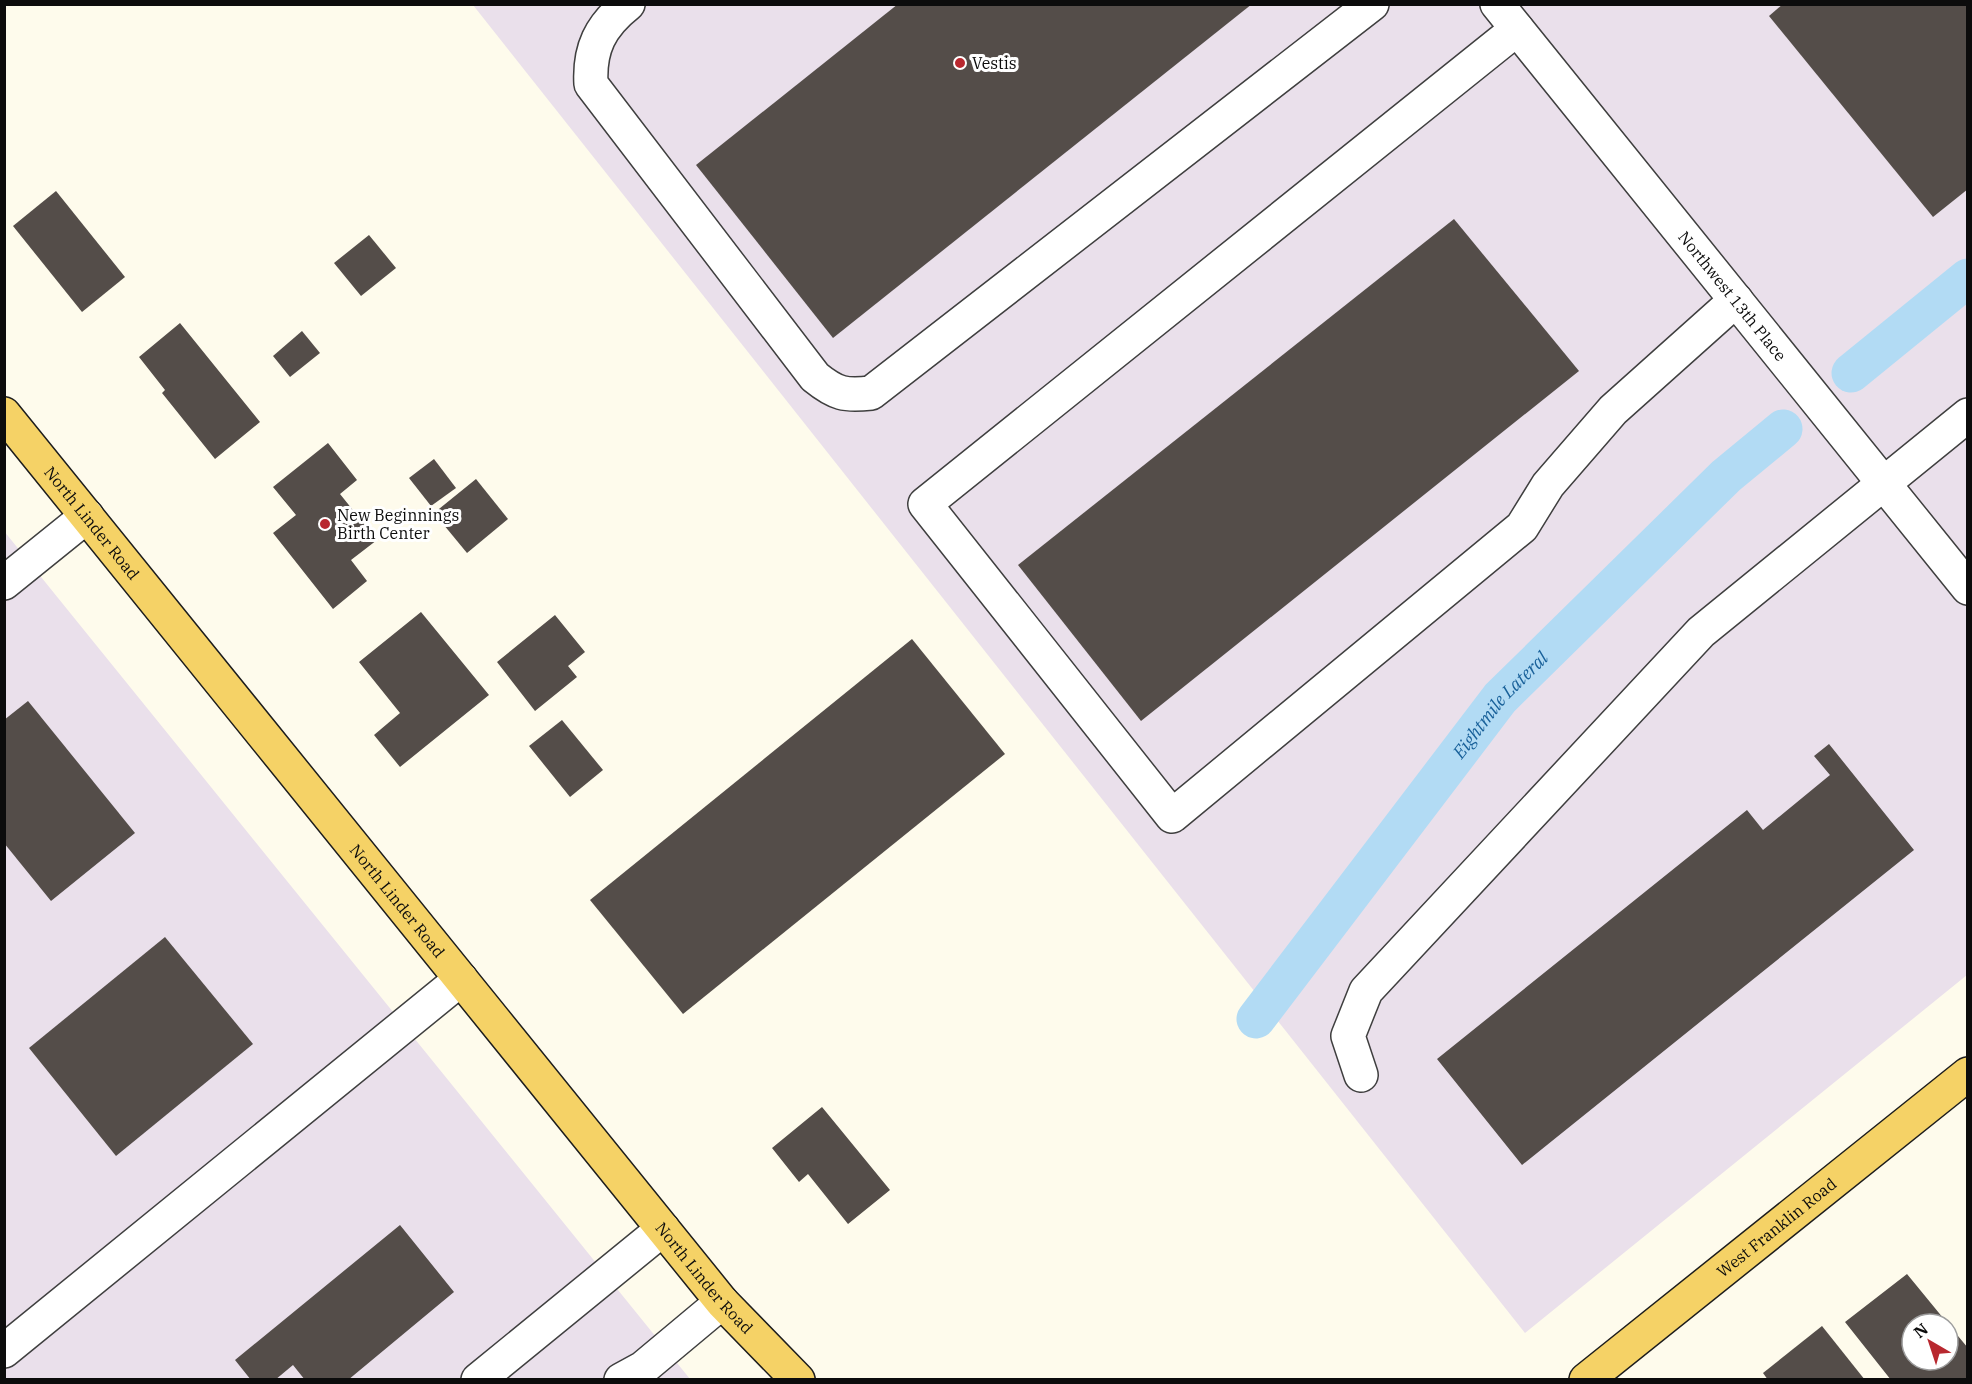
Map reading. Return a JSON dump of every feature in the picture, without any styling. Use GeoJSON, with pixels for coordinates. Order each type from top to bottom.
{"type":"FeatureCollection","features":[{"type":"Feature","properties":{"kind":"main road","name":"North Linder Road"},"geometry":{"type":"LineString","coordinates":[[4,414],[722,1302],[798,1380]]}},
{"type":"Feature","properties":{"kind":"main road","name":"West Franklin Road"},"geometry":{"type":"LineString","coordinates":[[1586,1380],[1968,1074]]}},
{"type":"Feature","properties":{"kind":"street"},"geometry":{"type":"LineString","coordinates":[[628,4],[606,27],[592,51],[591,84],[815,377],[829,388],[852,395],[871,393],[1372,4]]}},
{"type":"Feature","properties":{"kind":"street"},"geometry":{"type":"LineString","coordinates":[[1507,17],[925,504],[1172,816],[1522,526],[1548,486],[1613,410],[1736,300]]}},
{"type":"Feature","properties":{"kind":"street","name":"Northwest 13th Place"},"geometry":{"type":"LineString","coordinates":[[1507,17],[1968,588]]}},
{"type":"Feature","properties":{"kind":"street"},"geometry":{"type":"LineString","coordinates":[[1361,1075],[1348,1036],[1366,991],[1701,632],[1968,415]]}},
{"type":"Feature","properties":{"kind":"street"},"geometry":{"type":"LineString","coordinates":[[4,583],[87,516]]}},
{"type":"Feature","properties":{"kind":"street"},"geometry":{"type":"LineString","coordinates":[[4,1351],[461,979]]}},
{"type":"Feature","properties":{"kind":"street"},"geometry":{"type":"LineString","coordinates":[[478,1380],[663,1229]]}},
{"type":"Feature","properties":{"kind":"street"},"geometry":{"type":"LineString","coordinates":[[621,1380],[643,1368],[722,1302]]}},
{"type":"Feature","properties":{"kind":"shaded area"},"geometry":{"type":"Polygon","coordinates":[[[473,5],[1967,5],[1967,975],[1525,1333],[473,5]]]}},
{"type":"Feature","properties":{"kind":"shaded area"},"geometry":{"type":"Polygon","coordinates":[[[4,531],[54,593],[690,1379],[5,1379],[4,531]]]}},
{"type":"Feature","properties":{"kind":"building"},"geometry":{"type":"Polygon","coordinates":[[[898,4],[1252,4],[833,338],[696,165],[898,4]]]}},
{"type":"Feature","properties":{"kind":"building"},"geometry":{"type":"Polygon","coordinates":[[[1783,4],[1968,4],[1968,189],[1933,217],[1769,16],[1783,4]]]}},
{"type":"Feature","properties":{"kind":"building"},"geometry":{"type":"Polygon","coordinates":[[[56,191],[125,277],[82,312],[13,226],[56,191]]]}},
{"type":"Feature","properties":{"kind":"building"},"geometry":{"type":"Polygon","coordinates":[[[1454,219],[1579,371],[1141,721],[1018,565],[1454,219]]]}},
{"type":"Feature","properties":{"kind":"building"},"geometry":{"type":"Polygon","coordinates":[[[369,235],[396,268],[361,296],[334,263],[369,235]]]}},
{"type":"Feature","properties":{"kind":"building"},"geometry":{"type":"Polygon","coordinates":[[[180,323],[260,422],[215,459],[162,393],[165,390],[139,357],[180,323]]]}},
{"type":"Feature","properties":{"kind":"building"},"geometry":{"type":"Polygon","coordinates":[[[302,331],[320,353],[290,377],[273,356],[302,331]]]}},
{"type":"Feature","properties":{"kind":"building","name":"New Beginnings Birth Center"},"geometry":{"type":"Polygon","coordinates":[[[328,443],[357,480],[340,494],[377,540],[351,560],[367,581],[333,609],[273,533],[296,515],[273,487],[328,443]]]}},
{"type":"Feature","properties":{"kind":"building"},"geometry":{"type":"Polygon","coordinates":[[[434,459],[456,488],[431,506],[409,478],[434,459]]]}},
{"type":"Feature","properties":{"kind":"building"},"geometry":{"type":"Polygon","coordinates":[[[476,479],[508,519],[467,553],[434,513],[476,479]]]}},
{"type":"Feature","properties":{"kind":"building"},"geometry":{"type":"Polygon","coordinates":[[[421,612],[489,695],[400,767],[374,735],[400,713],[359,662],[421,612]]]}},
{"type":"Feature","properties":{"kind":"building"},"geometry":{"type":"Polygon","coordinates":[[[555,615],[585,652],[568,666],[577,677],[535,711],[497,662],[555,615]]]}},
{"type":"Feature","properties":{"kind":"building"},"geometry":{"type":"Polygon","coordinates":[[[912,639],[1005,754],[683,1014],[590,900],[912,639]]]}},
{"type":"Feature","properties":{"kind":"building"},"geometry":{"type":"Polygon","coordinates":[[[28,701],[135,833],[51,901],[4,843],[4,720],[28,701]]]}},
{"type":"Feature","properties":{"kind":"building"},"geometry":{"type":"Polygon","coordinates":[[[562,720],[603,770],[570,797],[529,746],[562,720]]]}},
{"type":"Feature","properties":{"kind":"building"},"geometry":{"type":"Polygon","coordinates":[[[1829,744],[1914,850],[1522,1165],[1437,1059],[1747,810],[1763,830],[1830,775],[1814,756],[1829,744]]]}},
{"type":"Feature","properties":{"kind":"building"},"geometry":{"type":"Polygon","coordinates":[[[165,937],[253,1044],[116,1156],[29,1048],[165,937]]]}},
{"type":"Feature","properties":{"kind":"building"},"geometry":{"type":"Polygon","coordinates":[[[822,1107],[890,1190],[848,1224],[808,1174],[799,1182],[772,1148],[822,1107]]]}},
{"type":"Feature","properties":{"kind":"building"},"geometry":{"type":"Polygon","coordinates":[[[400,1225],[454,1292],[348,1380],[305,1380],[293,1365],[275,1380],[251,1380],[235,1360],[400,1225]]]}},
{"type":"Feature","properties":{"kind":"building"},"geometry":{"type":"Polygon","coordinates":[[[1907,1274],[1938,1312],[1900,1312],[1900,1372],[1960,1372],[1960,1338],[1968,1348],[1968,1380],[1891,1380],[1845,1322],[1907,1274]]]}},
{"type":"Feature","properties":{"kind":"building"},"geometry":{"type":"Polygon","coordinates":[[[1822,1326],[1865,1380],[1768,1380],[1763,1373],[1822,1326]]]}},
{"type":"Feature","properties":{"kind":"waterway","name":"Eightmile Lateral"},"geometry":{"type":"LineString","coordinates":[[1851,373],[1968,278]]}},
{"type":"Feature","properties":{"kind":"waterway","name":"Eightmile Lateral"},"geometry":{"type":"LineString","coordinates":[[1256,1019],[1500,698],[1726,476],[1783,429]]}},
{"type":"Feature","properties":{"kind":"place","name":"Vestis"},"geometry":{"type":"Point","coordinates":[960,63]}},
{"type":"Feature","properties":{"kind":"place","name":"New Beginnings Birth Center"},"geometry":{"type":"Point","coordinates":[325,524]}}]}
